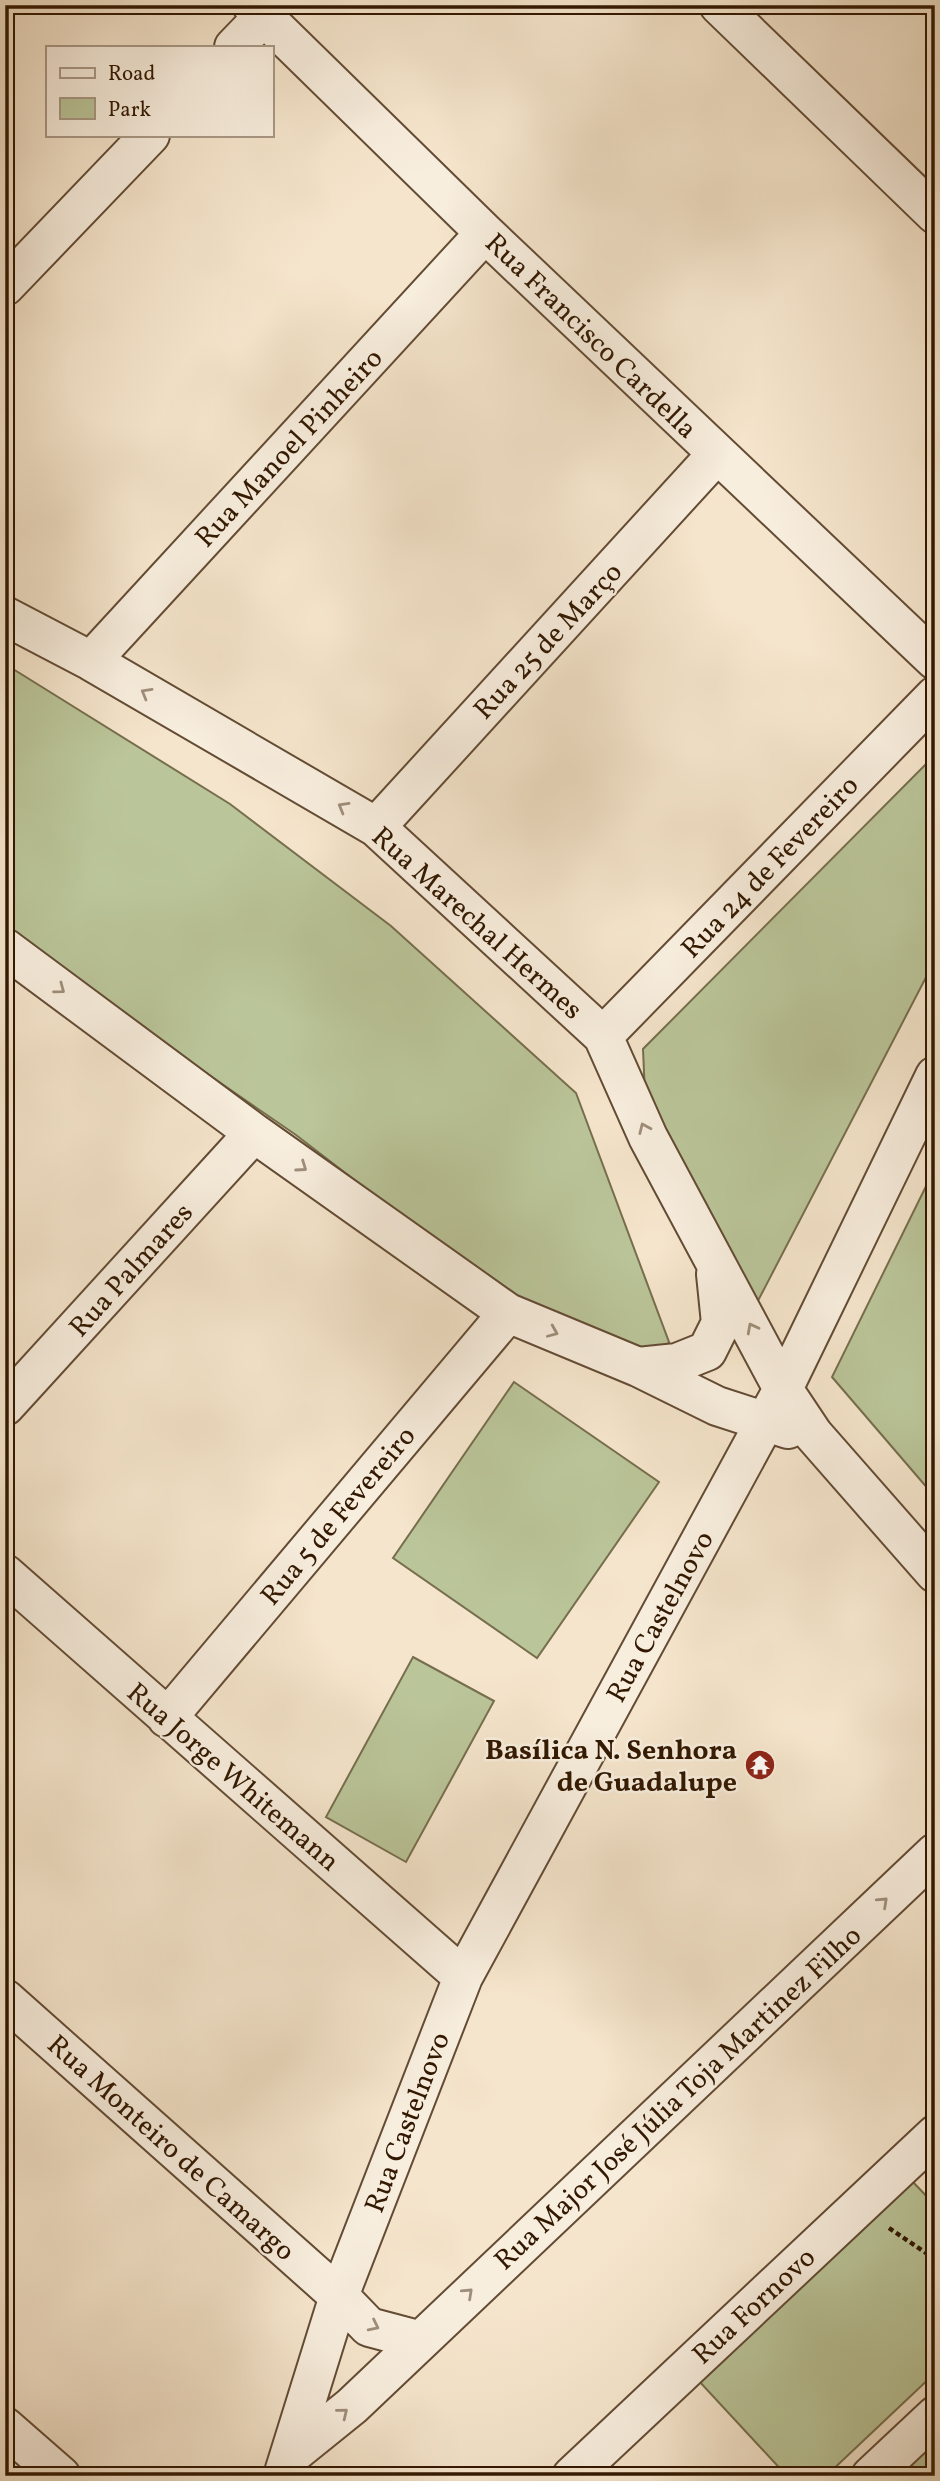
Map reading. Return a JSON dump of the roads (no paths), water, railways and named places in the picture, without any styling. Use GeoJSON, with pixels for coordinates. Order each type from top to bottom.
{"type":"FeatureCollection","features":[{"type":"Feature","properties":{"kind":"street"},"geometry":{"type":"LineString","coordinates":[[719,5],[935,214]]}},
{"type":"Feature","properties":{"kind":"street"},"geometry":{"type":"LineString","coordinates":[[235,46],[258,11]]}},
{"type":"Feature","properties":{"kind":"street","name":"Rua Francisco Cardella"},"geometry":{"type":"LineString","coordinates":[[258,11],[485,233],[935,660]]}},
{"type":"Feature","properties":{"kind":"street"},"geometry":{"type":"LineString","coordinates":[[5,286],[149,136]]}},
{"type":"Feature","properties":{"kind":"street","name":"Rua Manoel Pinheiro"},"geometry":{"type":"LineString","coordinates":[[91,661],[485,233]]}},
{"type":"Feature","properties":{"kind":"street","name":"Rua 25 de Março"},"geometry":{"type":"LineString","coordinates":[[376,827],[718,454]]}},
{"type":"Feature","properties":{"kind":"street","name":"Rua Marechal Hermes"},"geometry":{"type":"LineString","coordinates":[[5,616],[91,661],[376,827],[603,1037],[648,1137],[783,1389],[813,1434],[935,1573]]}},
{"type":"Feature","properties":{"kind":"street","name":"Rua 24 de Fevereiro"},"geometry":{"type":"LineString","coordinates":[[603,1037],[935,696]]}},
{"type":"Feature","properties":{"kind":"street"},"geometry":{"type":"LineString","coordinates":[[5,948],[254,1133],[508,1313],[638,1367],[717,1406],[764,1423],[813,1434]]}},
{"type":"Feature","properties":{"kind":"street","name":"Rua Castelnovo"},"geometry":{"type":"LineString","coordinates":[[286,2466],[339,2295],[463,1977],[783,1389],[935,1076]]}},
{"type":"Feature","properties":{"kind":"street","name":"Rua Palmares"},"geometry":{"type":"LineString","coordinates":[[5,1406],[254,1133]]}},
{"type":"Feature","properties":{"kind":"street"},"geometry":{"type":"LineString","coordinates":[[638,1367],[677,1363],[707,1351],[721,1323],[715,1258]]}},
{"type":"Feature","properties":{"kind":"street","name":"Rua 5 de Fevereiro"},"geometry":{"type":"LineString","coordinates":[[167,1718],[508,1313]]}},
{"type":"Feature","properties":{"kind":"street","name":"Rua Jorge Whitemann"},"geometry":{"type":"LineString","coordinates":[[5,1574],[463,1977]]}},
{"type":"Feature","properties":{"kind":"street","name":"Rua Major José Júlia Toja Martinez Filho"},"geometry":{"type":"LineString","coordinates":[[286,2466],[935,1853]]}},
{"type":"Feature","properties":{"kind":"street","name":"Rua Monteiro de Camargo"},"geometry":{"type":"LineString","coordinates":[[5,1999],[339,2295]]}},
{"type":"Feature","properties":{"kind":"street","name":"Rua Fornovo"},"geometry":{"type":"LineString","coordinates":[[572,2476],[935,2135]]}},
{"type":"Feature","properties":{"kind":"street"},"geometry":{"type":"LineString","coordinates":[[339,2295],[369,2328],[418,2340]]}},
{"type":"Feature","properties":{"kind":"street"},"geometry":{"type":"LineString","coordinates":[[871,2476],[935,2416]]}},
{"type":"Feature","properties":{"kind":"street"},"geometry":{"type":"LineString","coordinates":[[5,2427],[61,2476]]}},
{"type":"Feature","properties":{"kind":"place","name":"Basílica N. Senhora de Guadalupe"},"geometry":{"type":"Point","coordinates":[760,1765]}}]}
